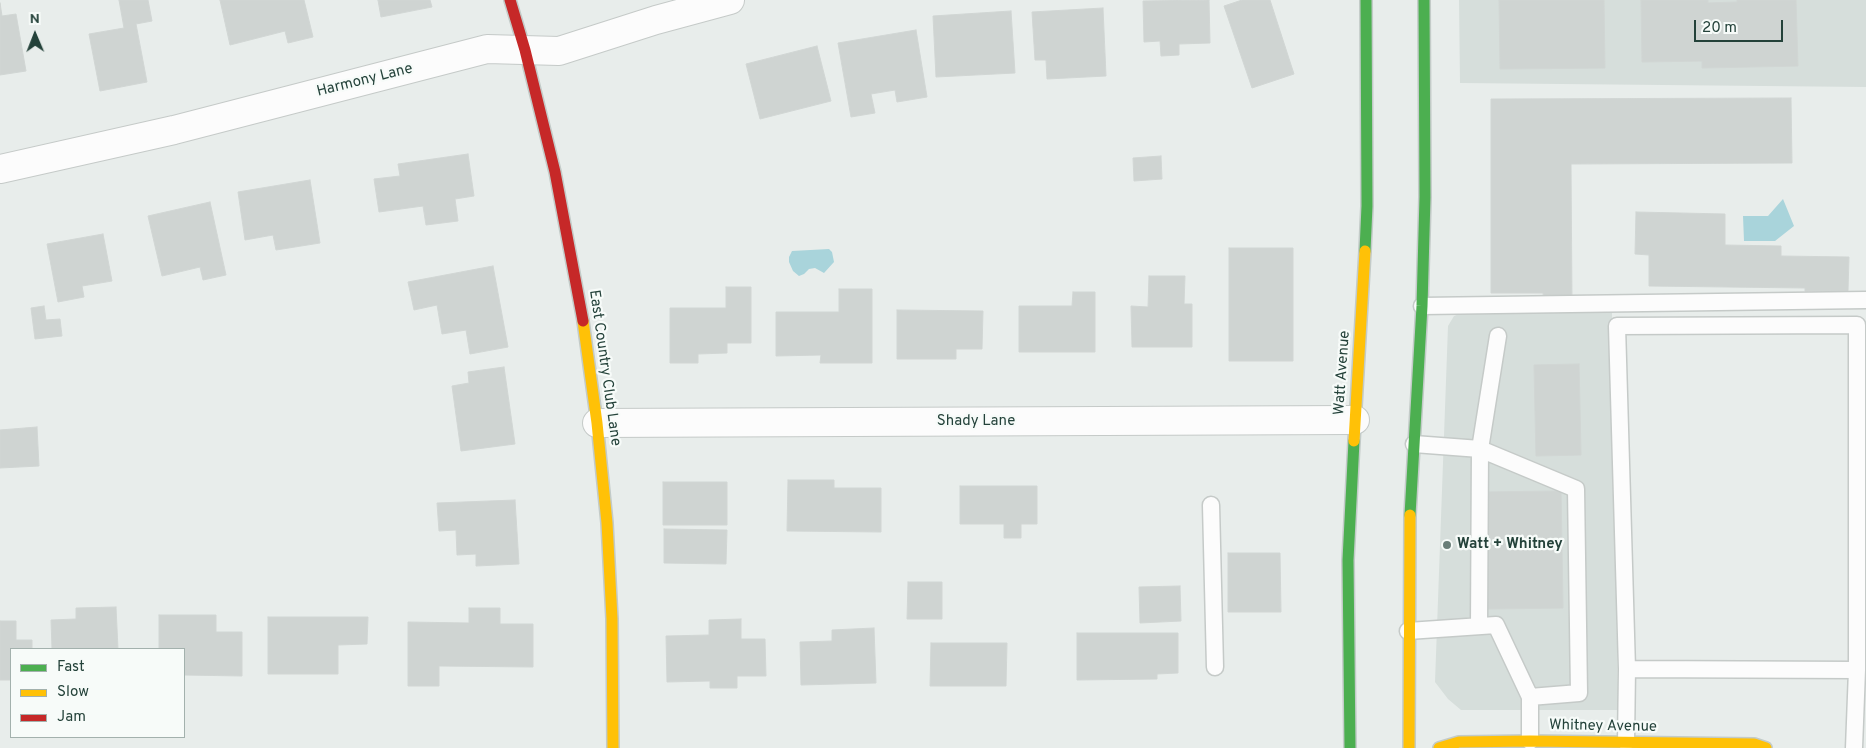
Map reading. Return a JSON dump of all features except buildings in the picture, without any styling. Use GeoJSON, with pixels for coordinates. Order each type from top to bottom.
{"type":"FeatureCollection","features":[{"type":"Feature","properties":{"kind":"main road","name":"East Country Club Lane"},"geometry":{"type":"LineString","coordinates":[[510,0],[525,50],[556,172],[580,302],[597,423],[607,523],[610,580],[613,748]]}},
{"type":"Feature","properties":{"kind":"main road","name":"Watt Avenue"},"geometry":{"type":"LineString","coordinates":[[1350,748],[1348,560],[1354,420],[1367,206],[1366,0]]}},
{"type":"Feature","properties":{"kind":"main road"},"geometry":{"type":"LineString","coordinates":[[1409,748],[1409,538],[1422,306],[1425,198],[1424,0]]}},
{"type":"Feature","properties":{"kind":"main road","name":"Whitney Avenue"},"geometry":{"type":"LineString","coordinates":[[1439,748],[1459,742],[1530,741],[1754,744],[1766,748]]}},
{"type":"Feature","properties":{"kind":"street","name":"Harmony Lane"},"geometry":{"type":"LineString","coordinates":[[0,169],[174,130],[487,50],[559,51],[656,20],[730,0]]}},
{"type":"Feature","properties":{"kind":"street","name":"Shady Lane"},"geometry":{"type":"LineString","coordinates":[[597,423],[1354,420]]}},
{"type":"Feature","properties":{"kind":"lane"},"geometry":{"type":"LineString","coordinates":[[1422,306],[1866,300]]}},
{"type":"Feature","properties":{"kind":"lane"},"geometry":{"type":"LineString","coordinates":[[1626,742],[1627,669],[1617,326],[1857,326],[1857,670],[1854,748]]}},
{"type":"Feature","properties":{"kind":"lane"},"geometry":{"type":"LineString","coordinates":[[1479,626],[1480,449],[1498,336]]}},
{"type":"Feature","properties":{"kind":"lane"},"geometry":{"type":"LineString","coordinates":[[1414,444],[1480,449],[1576,489],[1579,693],[1530,697]]}},
{"type":"Feature","properties":{"kind":"lane"},"geometry":{"type":"LineString","coordinates":[[1210,505],[1215,667]]}},
{"type":"Feature","properties":{"kind":"lane"},"geometry":{"type":"LineString","coordinates":[[1408,631],[1496,625],[1530,697],[1530,741]]}},
{"type":"Feature","properties":{"kind":"lane"},"geometry":{"type":"LineString","coordinates":[[1627,669],[1857,670]]}},
{"type":"Feature","properties":{"kind":"shaded area"},"geometry":{"type":"Polygon","coordinates":[[[1459,0],[1866,0],[1866,87],[1460,83],[1459,0]]]}},
{"type":"Feature","properties":{"kind":"shaded area"},"geometry":{"type":"Polygon","coordinates":[[[1468,311],[1612,313],[1618,710],[1461,710],[1448,699],[1435,682],[1448,326],[1454,316],[1468,311]]]}},
{"type":"Feature","properties":{"kind":"water"},"geometry":{"type":"Polygon","coordinates":[[[1783,199],[1794,226],[1775,241],[1744,241],[1743,216],[1768,216],[1783,199]]]}},
{"type":"Feature","properties":{"kind":"water"},"geometry":{"type":"Polygon","coordinates":[[[829,249],[832,252],[834,262],[824,273],[815,268],[809,269],[799,276],[793,271],[789,262],[792,251],[829,249]]]}},
{"type":"Feature","properties":{"kind":"traffic: fast"},"geometry":{"type":"LineString","coordinates":[[1365,251],[1367,206],[1366,0]]}},
{"type":"Feature","properties":{"kind":"traffic: fast"},"geometry":{"type":"LineString","coordinates":[[1410,515],[1422,306],[1425,197],[1424,0]]}},
{"type":"Feature","properties":{"kind":"traffic: fast"},"geometry":{"type":"LineString","coordinates":[[1350,748],[1348,560],[1354,441]]}},
{"type":"Feature","properties":{"kind":"traffic: slow"},"geometry":{"type":"LineString","coordinates":[[1354,441],[1365,251]]}},
{"type":"Feature","properties":{"kind":"traffic: slow"},"geometry":{"type":"LineString","coordinates":[[583,321],[597,423],[607,523],[612,619],[613,748]]}},
{"type":"Feature","properties":{"kind":"traffic: slow"},"geometry":{"type":"LineString","coordinates":[[1409,748],[1410,515]]}},
{"type":"Feature","properties":{"kind":"traffic: slow"},"geometry":{"type":"LineString","coordinates":[[1439,748],[1459,742],[1530,741],[1754,744],[1766,748]]}},
{"type":"Feature","properties":{"kind":"traffic: jam"},"geometry":{"type":"LineString","coordinates":[[510,0],[525,50],[555,172],[583,321]]}},
{"type":"Feature","properties":{"kind":"place","name":"Watt + Whitney"},"geometry":{"type":"Point","coordinates":[1447,545]}}]}
